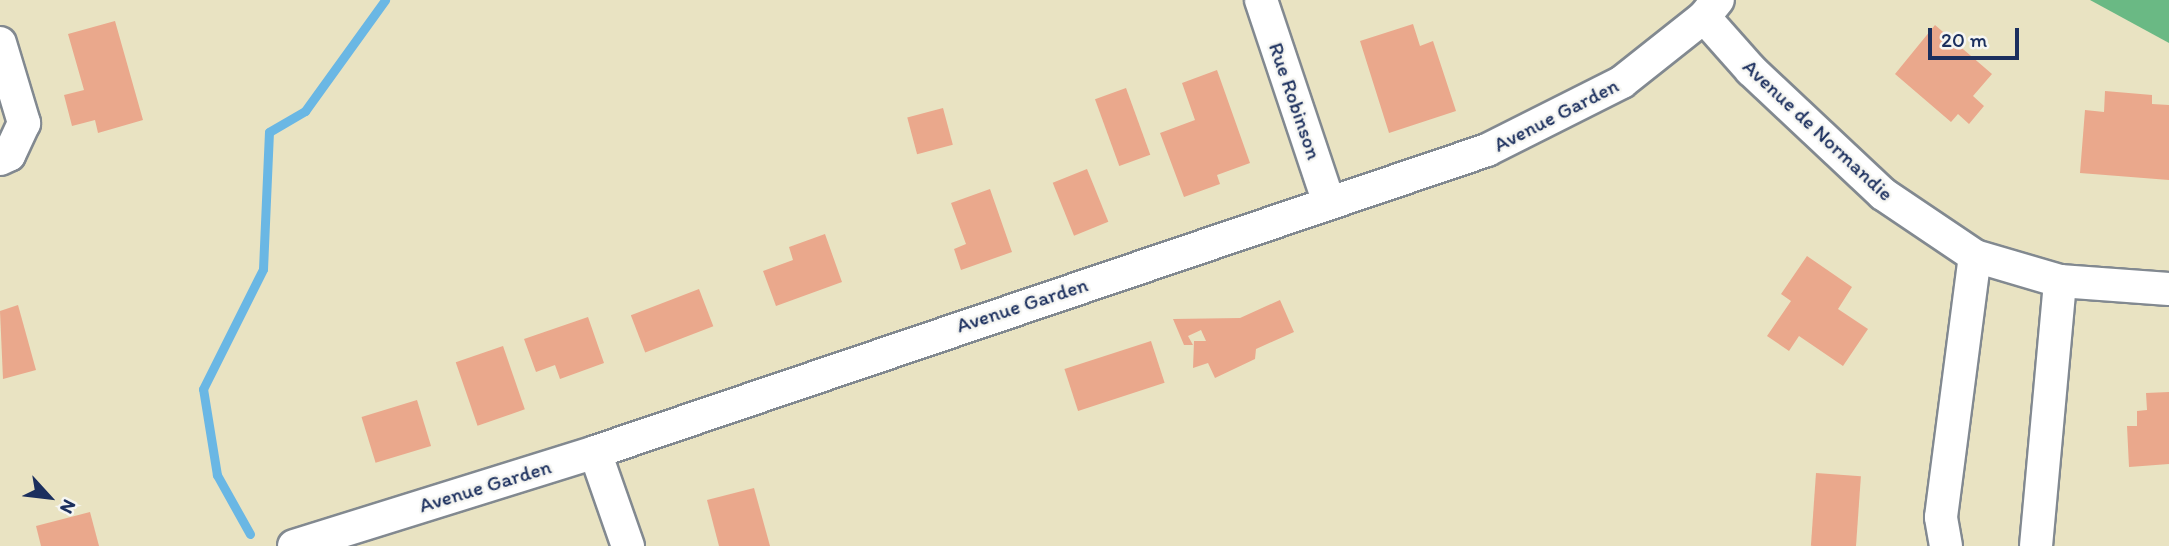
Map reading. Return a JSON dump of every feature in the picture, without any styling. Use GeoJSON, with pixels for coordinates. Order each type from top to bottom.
{"type":"FeatureCollection","features":[{"type":"Feature","properties":{"kind":"street","name":"Rue Robinson"},"geometry":{"type":"LineString","coordinates":[[1261,0],[1329,203]]}},
{"type":"Feature","properties":{"kind":"street","name":"Avenue Garden"},"geometry":{"type":"LineString","coordinates":[[294,546],[595,452],[1487,150],[1622,82],[1711,8]]}},
{"type":"Feature","properties":{"kind":"street","name":"Avenue de Normandie"},"geometry":{"type":"LineString","coordinates":[[1711,8],[1751,70],[1883,194],[1975,256],[2060,281],[2169,289]]}},
{"type":"Feature","properties":{"kind":"street"},"geometry":{"type":"LineString","coordinates":[[0,43],[24,123],[9,155],[0,159]]}},
{"type":"Feature","properties":{"kind":"street"},"geometry":{"type":"LineString","coordinates":[[1946,546],[1941,516],[1975,256]]}},
{"type":"Feature","properties":{"kind":"street"},"geometry":{"type":"LineString","coordinates":[[2036,546],[2060,281]]}},
{"type":"Feature","properties":{"kind":"street"},"geometry":{"type":"LineString","coordinates":[[595,452],[628,546]]}},
{"type":"Feature","properties":{"kind":"green space"},"geometry":{"type":"Polygon","coordinates":[[[2090,0],[2169,0],[2169,43],[2090,0]]]}},
{"type":"Feature","properties":{"kind":"building"},"geometry":{"type":"Polygon","coordinates":[[[115,21],[143,120],[98,133],[95,120],[72,126],[64,95],[84,90],[68,34],[115,21]]]}},
{"type":"Feature","properties":{"kind":"building"},"geometry":{"type":"Polygon","coordinates":[[[1413,24],[1420,46],[1433,41],[1456,111],[1389,133],[1360,41],[1413,24]]]}},
{"type":"Feature","properties":{"kind":"building"},"geometry":{"type":"Polygon","coordinates":[[[1935,25],[1992,74],[1973,96],[1984,106],[1969,124],[1958,114],[1951,122],[1895,74],[1935,25]]]}},
{"type":"Feature","properties":{"kind":"building"},"geometry":{"type":"Polygon","coordinates":[[[1217,70],[1250,163],[1217,175],[1220,184],[1184,197],[1160,133],[1195,120],[1182,83],[1217,70]]]}},
{"type":"Feature","properties":{"kind":"building"},"geometry":{"type":"Polygon","coordinates":[[[1126,88],[1150,155],[1119,166],[1095,99],[1126,88]]]}},
{"type":"Feature","properties":{"kind":"building"},"geometry":{"type":"Polygon","coordinates":[[[2105,91],[2152,95],[2152,104],[2169,105],[2169,180],[2080,173],[2085,110],[2104,112],[2105,91]]]}},
{"type":"Feature","properties":{"kind":"building"},"geometry":{"type":"Polygon","coordinates":[[[943,108],[953,145],[917,154],[907,118],[943,108]]]}},
{"type":"Feature","properties":{"kind":"building"},"geometry":{"type":"Polygon","coordinates":[[[1087,169],[1108,222],[1074,236],[1053,183],[1087,169]]]}},
{"type":"Feature","properties":{"kind":"building"},"geometry":{"type":"Polygon","coordinates":[[[990,189],[1012,252],[961,270],[954,249],[966,244],[951,203],[990,189]]]}},
{"type":"Feature","properties":{"kind":"building"},"geometry":{"type":"Polygon","coordinates":[[[825,234],[842,282],[776,306],[763,271],[793,260],[789,247],[825,234]]]}},
{"type":"Feature","properties":{"kind":"building"},"geometry":{"type":"Polygon","coordinates":[[[1807,256],[1852,287],[1838,309],[1868,329],[1843,366],[1799,336],[1789,351],[1767,336],[1791,301],[1781,294],[1807,256]]]}},
{"type":"Feature","properties":{"kind":"building"},"geometry":{"type":"Polygon","coordinates":[[[699,289],[713,326],[645,353],[631,315],[699,289]]]}},
{"type":"Feature","properties":{"kind":"building"},"geometry":{"type":"Polygon","coordinates":[[[1280,300],[1294,332],[1256,349],[1255,359],[1215,378],[1208,363],[1193,368],[1194,341],[1206,341],[1201,330],[1188,336],[1193,345],[1184,345],[1173,319],[1240,318],[1280,300]]]}},
{"type":"Feature","properties":{"kind":"building"},"geometry":{"type":"Polygon","coordinates":[[[18,305],[36,370],[3,379],[0,311],[18,305]]]}},
{"type":"Feature","properties":{"kind":"building"},"geometry":{"type":"Polygon","coordinates":[[[588,317],[604,363],[560,379],[555,365],[536,372],[524,339],[588,317]]]}},
{"type":"Feature","properties":{"kind":"building"},"geometry":{"type":"Polygon","coordinates":[[[1151,341],[1165,383],[1078,411],[1064,369],[1151,341]]]}},
{"type":"Feature","properties":{"kind":"building"},"geometry":{"type":"Polygon","coordinates":[[[503,346],[525,409],[478,426],[456,362],[503,346]]]}},
{"type":"Feature","properties":{"kind":"building"},"geometry":{"type":"Polygon","coordinates":[[[2169,392],[2169,464],[2129,467],[2127,426],[2137,426],[2137,411],[2147,410],[2146,393],[2169,392]]]}},
{"type":"Feature","properties":{"kind":"building"},"geometry":{"type":"Polygon","coordinates":[[[417,400],[431,446],[376,463],[362,417],[417,400]]]}},
{"type":"Feature","properties":{"kind":"building"},"geometry":{"type":"Polygon","coordinates":[[[1816,473],[1861,476],[1856,546],[1811,546],[1816,473]]]}},
{"type":"Feature","properties":{"kind":"building"},"geometry":{"type":"Polygon","coordinates":[[[754,488],[770,546],[719,546],[707,500],[754,488]]]}},
{"type":"Feature","properties":{"kind":"building"},"geometry":{"type":"Polygon","coordinates":[[[90,512],[99,546],[41,546],[36,526],[90,512]]]}},
{"type":"Feature","properties":{"kind":"waterway"},"geometry":{"type":"LineString","coordinates":[[250,534],[217,475],[203,389],[263,269],[269,132],[305,111],[385,0]]}}]}
